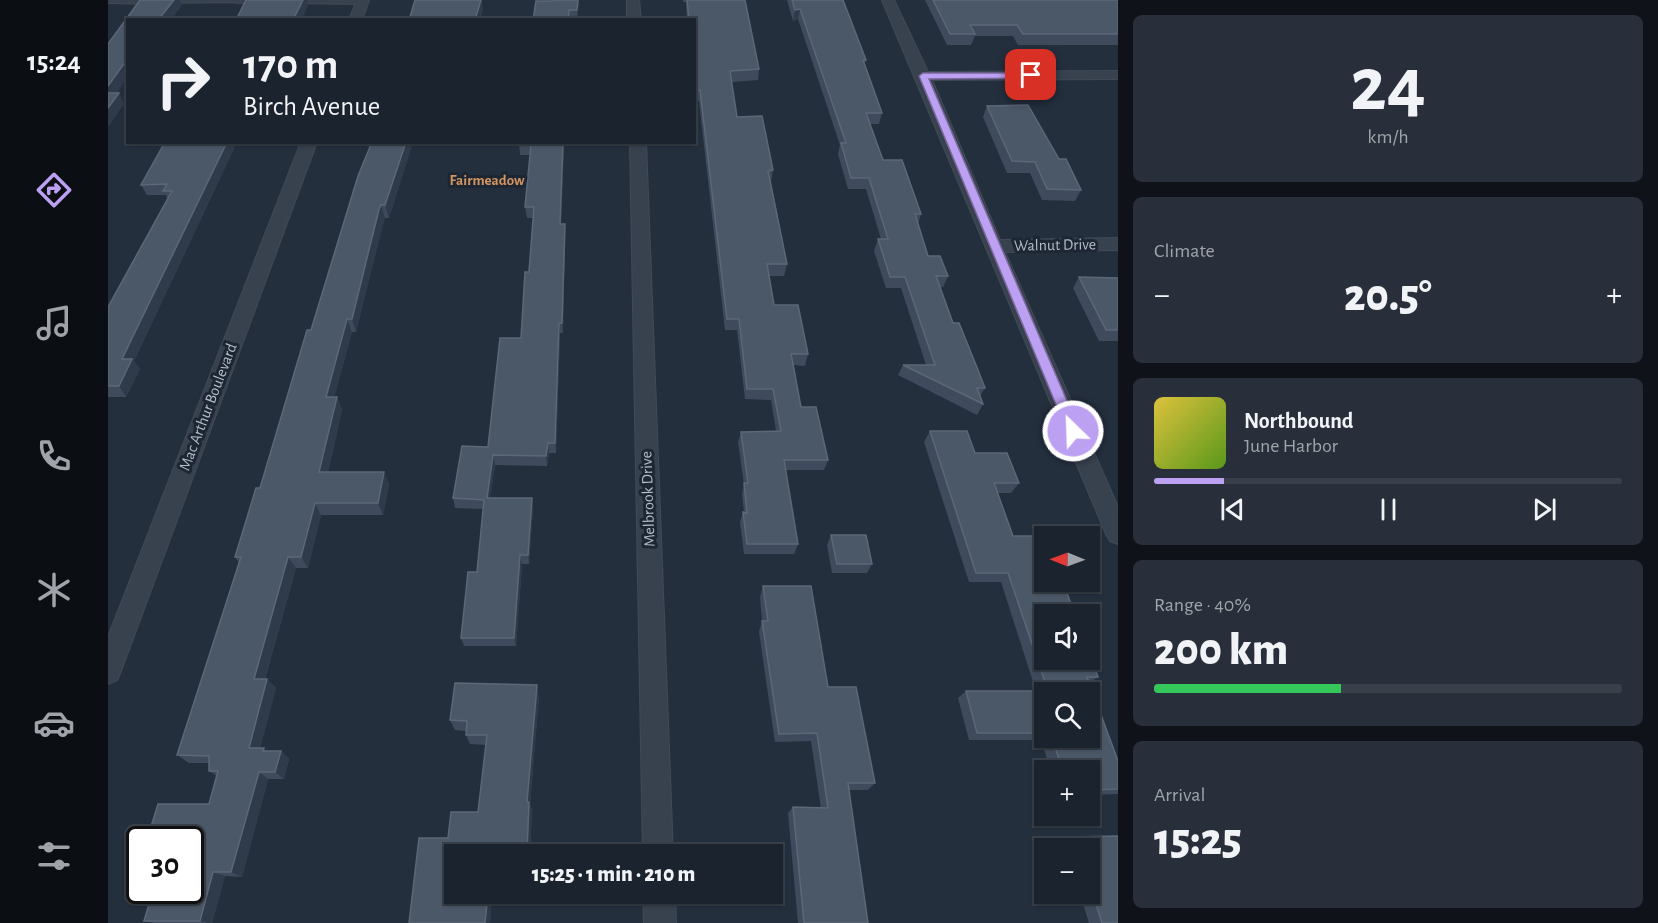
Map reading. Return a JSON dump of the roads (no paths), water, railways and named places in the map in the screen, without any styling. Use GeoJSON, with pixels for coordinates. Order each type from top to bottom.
{"type":"FeatureCollection","features":[{"type":"Feature","properties":{"kind":"street"},"geometry":{"type":"LineString","coordinates":[[633,0],[634,18]]}},
{"type":"Feature","properties":{"kind":"street"},"geometry":{"type":"LineString","coordinates":[[888,0],[923,76],[993,246],[1118,534]]}},
{"type":"Feature","properties":{"kind":"street"},"geometry":{"type":"LineString","coordinates":[[357,18],[363,1]]}},
{"type":"Feature","properties":{"kind":"street"},"geometry":{"type":"LineString","coordinates":[[923,76],[1118,75]]}},
{"type":"Feature","properties":{"kind":"street","name":"Mac Arthur Boulevard"},"geometry":{"type":"LineString","coordinates":[[108,671],[308,144]]}},
{"type":"Feature","properties":{"kind":"street","name":"Melbrook Drive"},"geometry":{"type":"LineString","coordinates":[[638,144],[658,844]]}},
{"type":"Feature","properties":{"kind":"street","name":"Walnut Drive"},"geometry":{"type":"LineString","coordinates":[[993,246],[1118,244]]}},
{"type":"Feature","properties":{"kind":"street"},"geometry":{"type":"LineString","coordinates":[[659,904],[660,923]]}},
{"type":"Feature","properties":{"kind":"lane"},"geometry":{"type":"LineString","coordinates":[[108,1],[261,2]]}},
{"type":"Feature","properties":{"kind":"lane"},"geometry":{"type":"LineString","coordinates":[[284,2],[363,1]]}},
{"type":"Feature","properties":{"kind":"district","name":"Fairmeadow"},"geometry":{"type":"Point","coordinates":[487,180]}}]}
